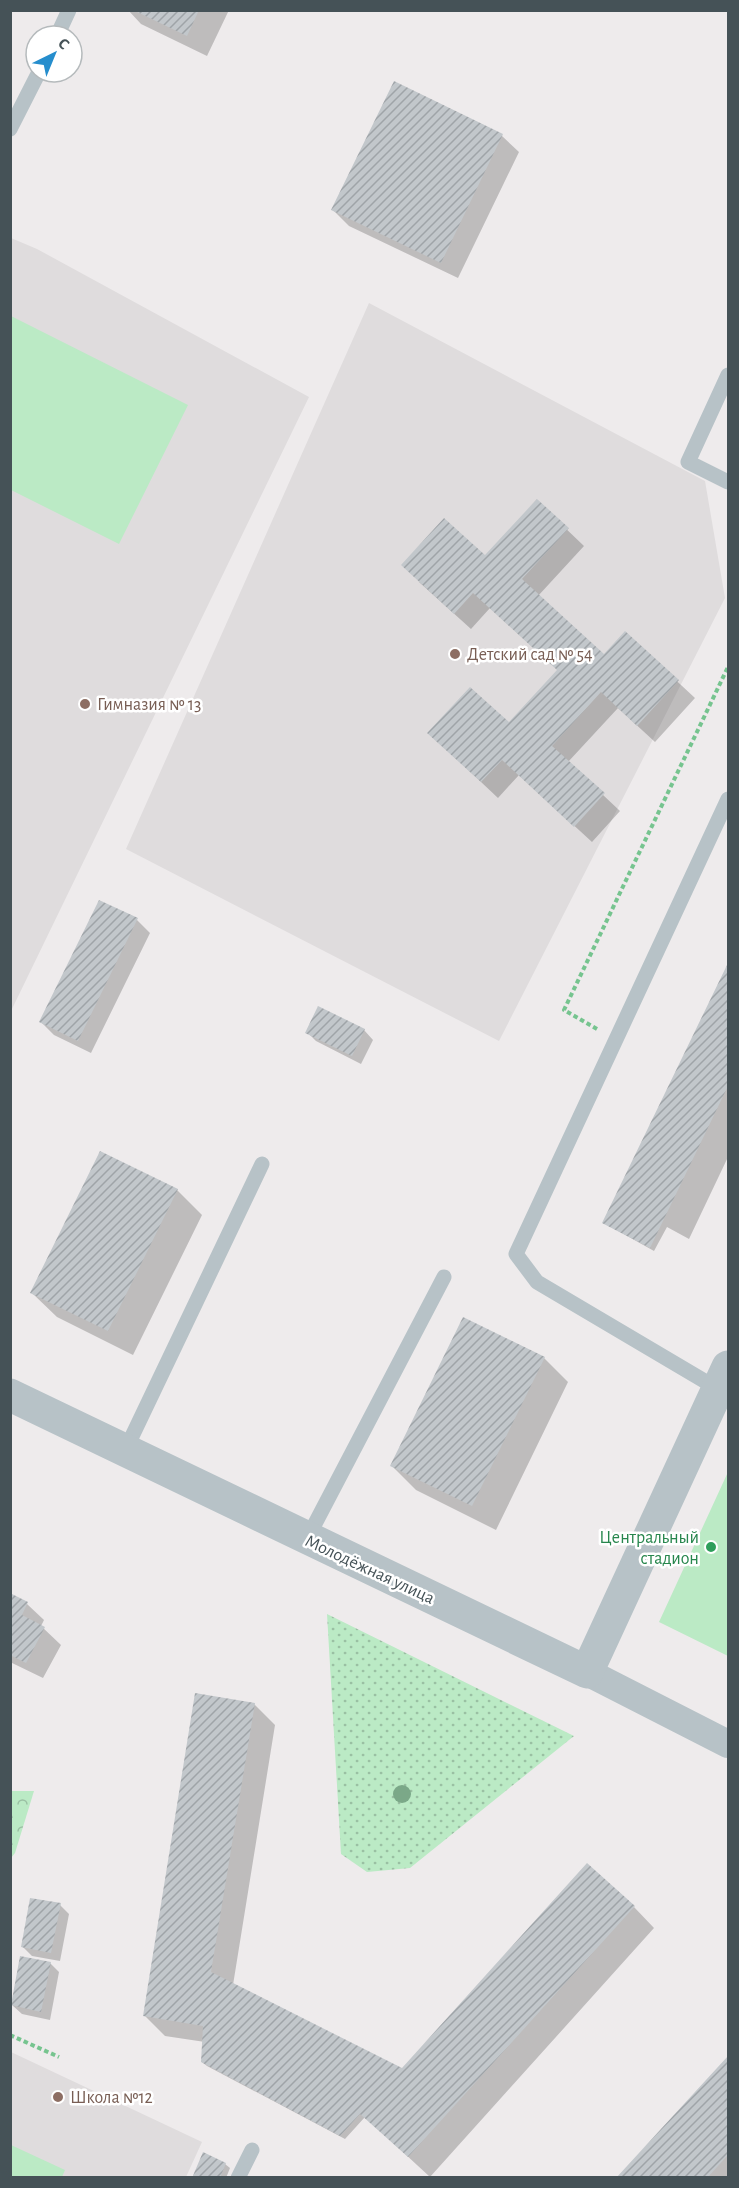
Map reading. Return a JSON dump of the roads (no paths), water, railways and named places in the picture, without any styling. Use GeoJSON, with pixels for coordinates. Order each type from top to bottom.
{"type":"FeatureCollection","features":[{"type":"Feature","properties":{"kind":"street"},"geometry":{"type":"LineString","coordinates":[[587,1672],[723,1378]]}},
{"type":"Feature","properties":{"kind":"street","name":"Молодёжная улица"},"geometry":{"type":"LineString","coordinates":[[10,1395],[587,1672],[729,1744]]}},
{"type":"Feature","properties":{"kind":"lane"},"geometry":{"type":"LineString","coordinates":[[63,24],[69,10]]}},
{"type":"Feature","properties":{"kind":"lane"},"geometry":{"type":"LineString","coordinates":[[10,129],[33,84]]}},
{"type":"Feature","properties":{"kind":"lane"},"geometry":{"type":"LineString","coordinates":[[729,375],[688,462],[729,482]]}},
{"type":"Feature","properties":{"kind":"lane"},"geometry":{"type":"LineString","coordinates":[[723,1378],[537,1282],[516,1254],[729,799]]}},
{"type":"Feature","properties":{"kind":"lane"},"geometry":{"type":"LineString","coordinates":[[125,1451],[262,1164]]}},
{"type":"Feature","properties":{"kind":"lane"},"geometry":{"type":"LineString","coordinates":[[307,1539],[444,1277]]}},
{"type":"Feature","properties":{"kind":"lane"},"geometry":{"type":"LineString","coordinates":[[238,2178],[252,2150]]}},
{"type":"Feature","properties":{"kind":"place","name":"Детский сад № 54"},"geometry":{"type":"Point","coordinates":[455,654]}},
{"type":"Feature","properties":{"kind":"place","name":"Гимназия № 13"},"geometry":{"type":"Point","coordinates":[85,704]}},
{"type":"Feature","properties":{"kind":"place","name":"Центральный стадион"},"geometry":{"type":"Point","coordinates":[711,1547]}},
{"type":"Feature","properties":{"kind":"place","name":"Школа №12"},"geometry":{"type":"Point","coordinates":[58,2097]}}]}
